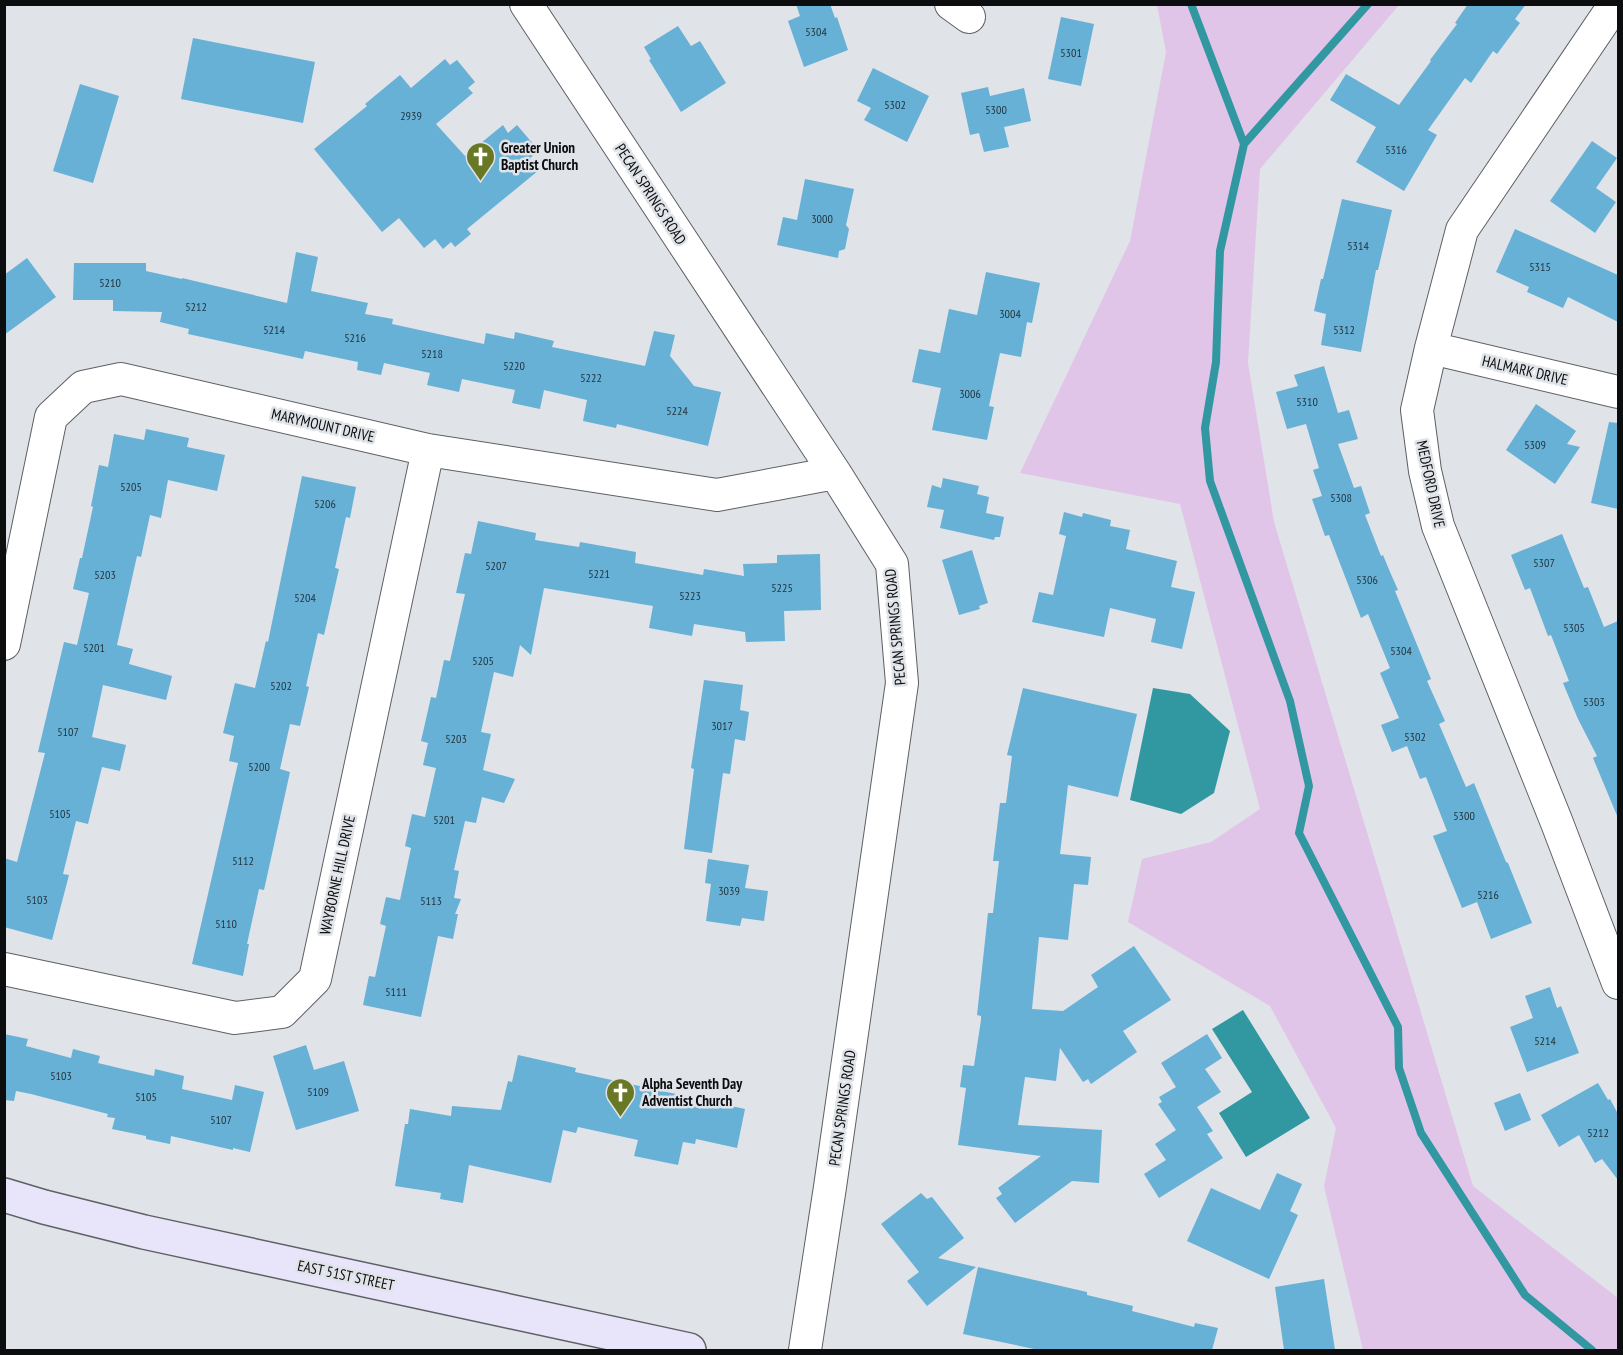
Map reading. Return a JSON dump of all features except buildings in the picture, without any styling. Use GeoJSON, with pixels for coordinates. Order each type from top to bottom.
{"type":"FeatureCollection","features":[{"type":"Feature","properties":{"kind":"main road","name":"EAST 51ST STREET"},"geometry":{"type":"LineString","coordinates":[[4,1195],[144,1232],[689,1350]]}},
{"type":"Feature","properties":{"kind":"street","name":"PECAN SPRINGS ROAD"},"geometry":{"type":"LineString","coordinates":[[525,4],[835,473],[892,564],[902,683],[806,1350]]}},
{"type":"Feature","properties":{"kind":"street","name":"MEDFORD DRIVE"},"geometry":{"type":"LineString","coordinates":[[1615,4],[1462,230],[1417,410],[1425,471],[1438,526],[1618,983]]}},
{"type":"Feature","properties":{"kind":"street","name":"HALMARK DRIVE"},"geometry":{"type":"LineString","coordinates":[[1431,348],[1618,392]]}},
{"type":"Feature","properties":{"kind":"street","name":"MARYMOUNT DRIVE"},"geometry":{"type":"LineString","coordinates":[[4,644],[51,417],[83,387],[121,379],[428,450],[717,495],[835,473]]}},
{"type":"Feature","properties":{"kind":"street","name":"WAYBORNE HILL DRIVE"},"geometry":{"type":"LineString","coordinates":[[4,969],[235,1018],[282,1012],[315,979],[428,450]]}},
{"type":"Feature","properties":{"kind":"shaded area"},"geometry":{"type":"Polygon","coordinates":[[[1157,5],[1399,5],[1260,169],[1248,363],[1274,522],[1473,1186],[1618,1298],[1618,1350],[1363,1350],[1324,1186],[1336,1128],[1270,1006],[1128,922],[1142,859],[1211,842],[1260,809],[1180,504],[1020,473],[1130,241],[1166,52],[1157,5]]]}},
{"type":"Feature","properties":{"kind":"water"},"geometry":{"type":"Polygon","coordinates":[[[1153,688],[1190,694],[1230,731],[1214,793],[1181,814],[1130,800],[1153,688]]]}},
{"type":"Feature","properties":{"kind":"water"},"geometry":{"type":"Polygon","coordinates":[[[1243,1010],[1310,1118],[1246,1157],[1219,1113],[1252,1092],[1212,1029],[1243,1010]]]}},
{"type":"Feature","properties":{"kind":"waterway"},"geometry":{"type":"LineString","coordinates":[[1191,4],[1244,144],[1220,251],[1216,362],[1205,428],[1210,481],[1290,701],[1309,786],[1299,833],[1398,1027],[1399,1068],[1421,1133],[1525,1295],[1592,1350]]}},
{"type":"Feature","properties":{"kind":"waterway"},"geometry":{"type":"LineString","coordinates":[[1244,144],[1368,4]]}},
{"type":"Feature","properties":{"kind":"place","name":"Greater Union Baptist Church"},"geometry":{"type":"Point","coordinates":[480,182]}},
{"type":"Feature","properties":{"kind":"place","name":"Alpha Seventh Day Adventist Church"},"geometry":{"type":"Point","coordinates":[621,1118]}}]}
